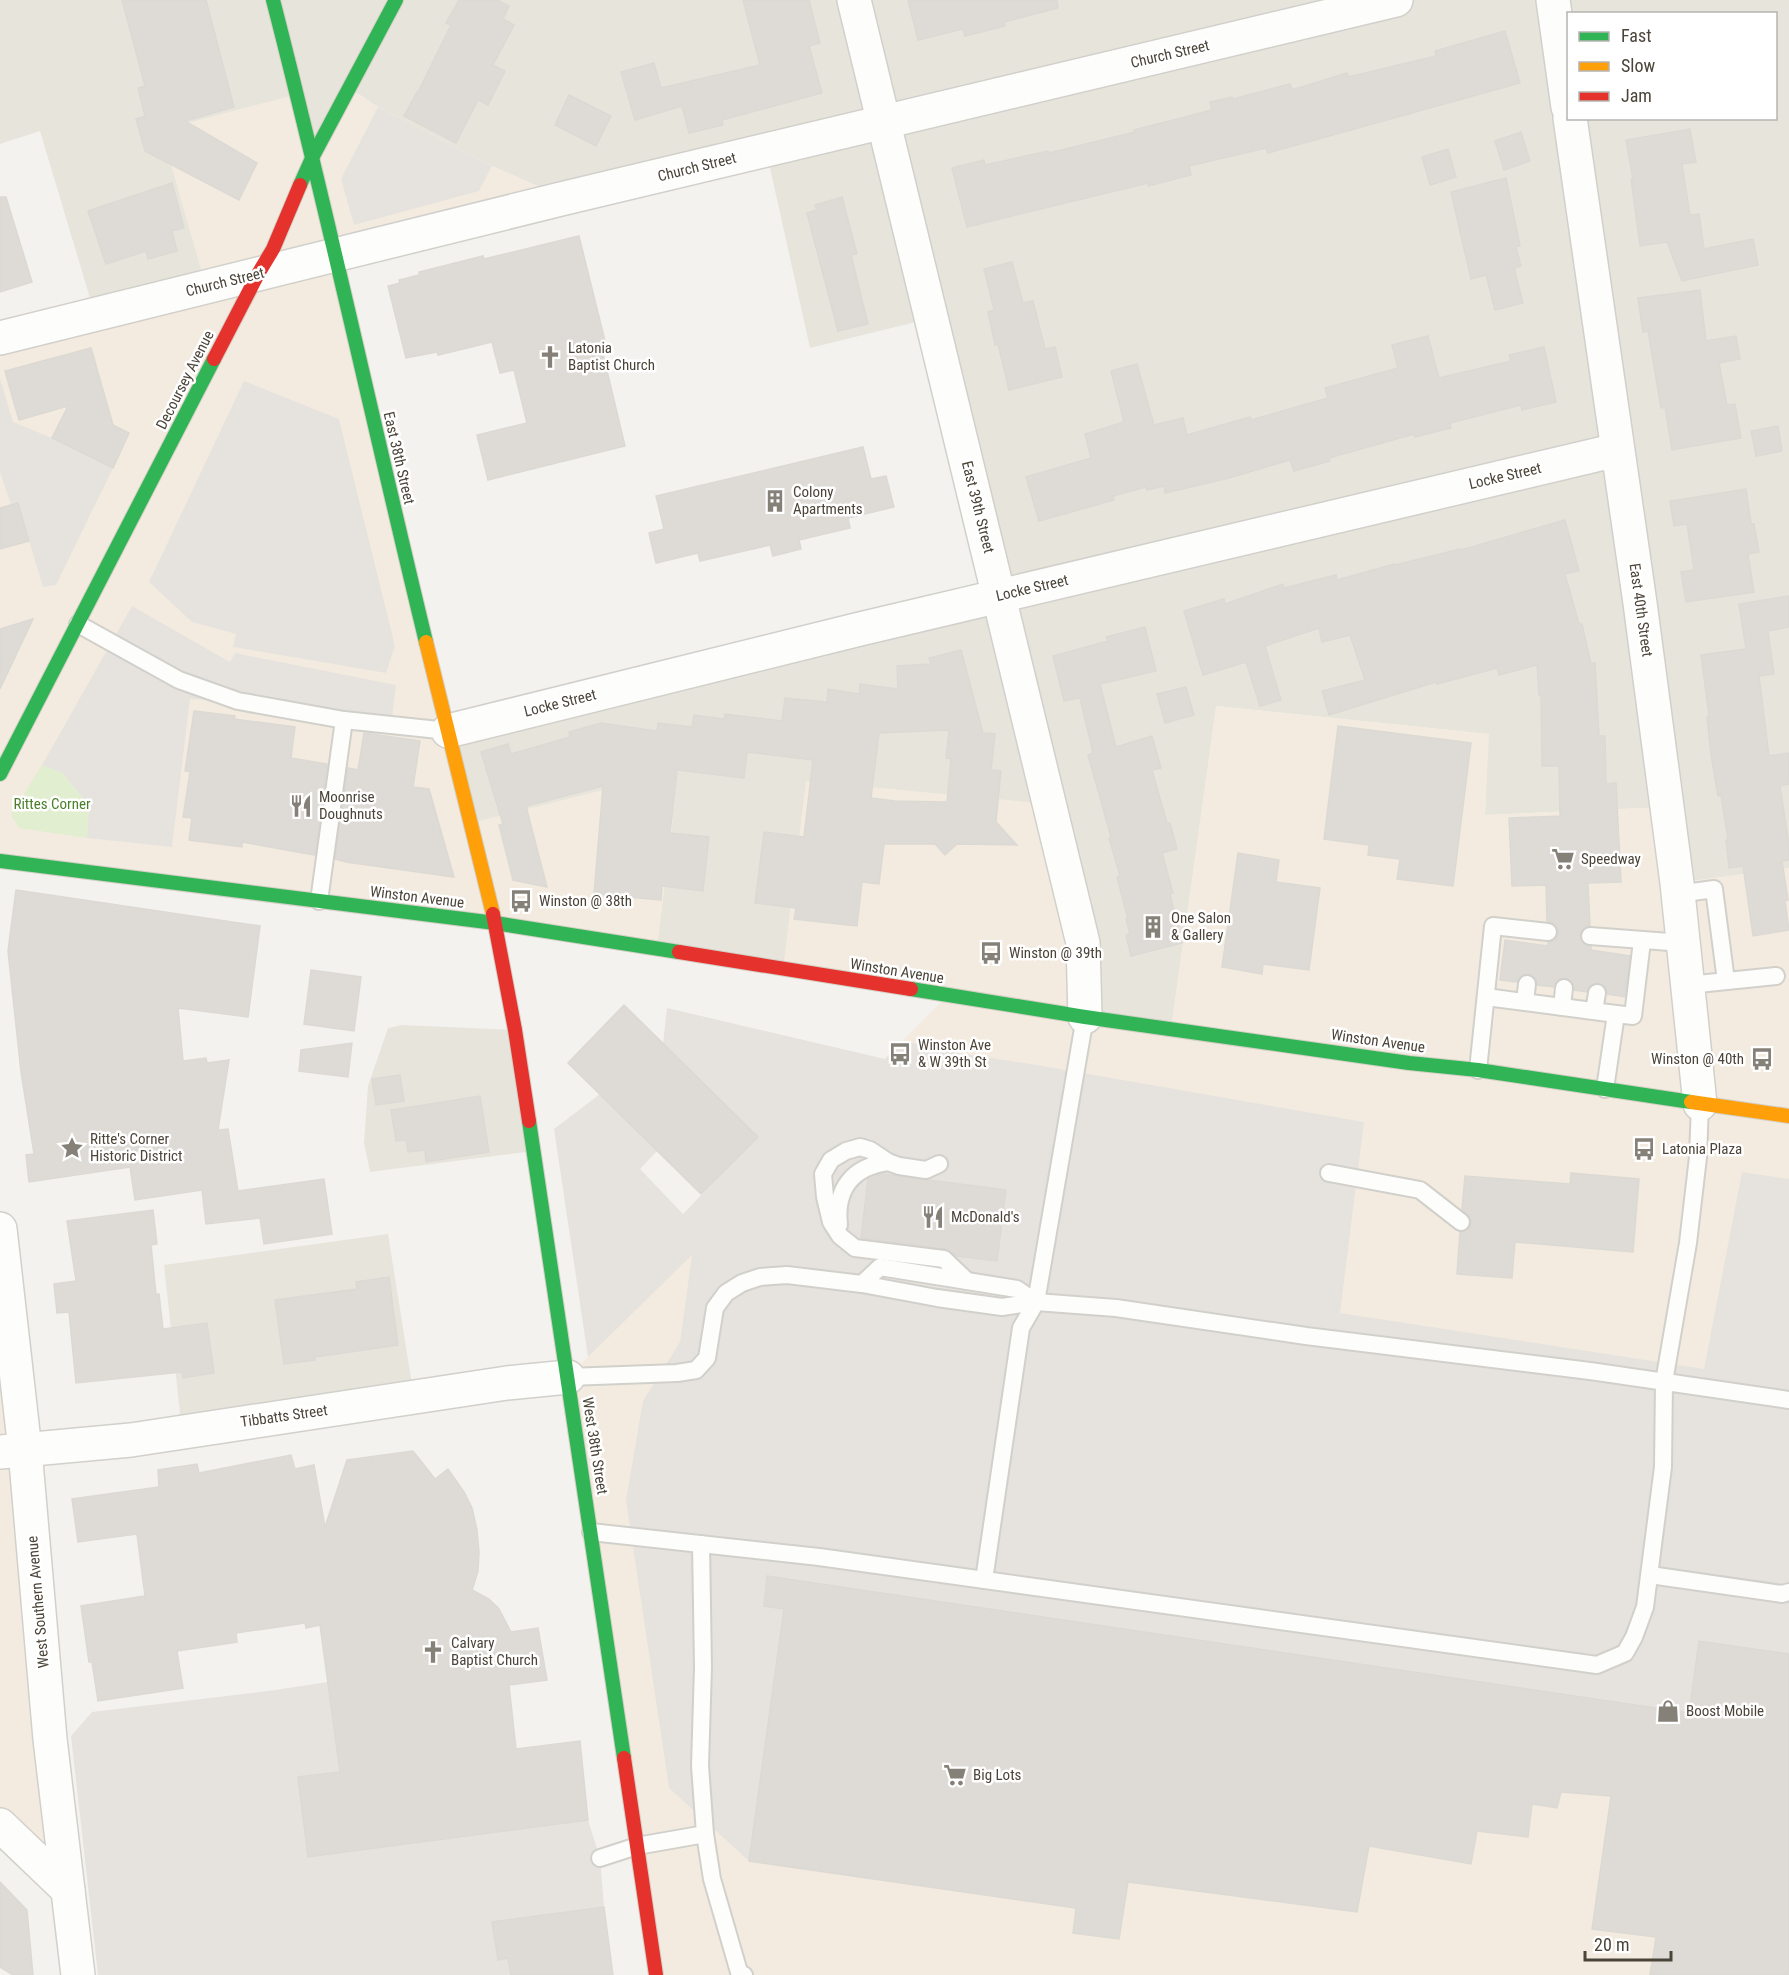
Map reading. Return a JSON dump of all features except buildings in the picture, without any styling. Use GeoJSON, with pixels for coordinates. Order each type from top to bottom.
{"type":"FeatureCollection","features":[{"type":"Feature","properties":{"kind":"main road","name":"East 38th Street"},"geometry":{"type":"LineString","coordinates":[[273,0],[313,156],[398,530],[495,924]]}},
{"type":"Feature","properties":{"kind":"main road","name":"Decoursey Avenue"},"geometry":{"type":"LineString","coordinates":[[0,774],[273,249],[313,156],[396,0]]}},
{"type":"Feature","properties":{"kind":"main road","name":"Winston Avenue"},"geometry":{"type":"LineString","coordinates":[[0,861],[495,924],[1085,1017],[1409,1063],[1478,1070],[1789,1116]]}},
{"type":"Feature","properties":{"kind":"main road","name":"West 38th Street"},"geometry":{"type":"LineString","coordinates":[[495,924],[515,1030],[656,1975]]}},
{"type":"Feature","properties":{"kind":"street","name":"East 39th Street"},"geometry":{"type":"LineString","coordinates":[[854,0],[1083,943],[1085,1017]]}},
{"type":"Feature","properties":{"kind":"street","name":"Church Street"},"geometry":{"type":"LineString","coordinates":[[0,338],[334,255],[1396,0]]}},
{"type":"Feature","properties":{"kind":"street"},"geometry":{"type":"LineString","coordinates":[[1553,0],[1567,94]]}},
{"type":"Feature","properties":{"kind":"street","name":"East 40th Street"},"geometry":{"type":"LineString","coordinates":[[1570,120],[1640,603],[1678,894],[1700,1104]]}},
{"type":"Feature","properties":{"kind":"street","name":"Locke Street"},"geometry":{"type":"LineString","coordinates":[[448,731],[860,629],[1617,450]]}},
{"type":"Feature","properties":{"kind":"street","name":"West Southern Avenue"},"geometry":{"type":"LineString","coordinates":[[0,1229],[12,1451],[78,1975]]}},
{"type":"Feature","properties":{"kind":"street","name":"Tibbatts Street"},"geometry":{"type":"LineString","coordinates":[[12,1451],[131,1440],[507,1383],[568,1377]]}},
{"type":"Feature","properties":{"kind":"street"},"geometry":{"type":"LineString","coordinates":[[0,1825],[68,1890]]}},
{"type":"Feature","properties":{"kind":"lane"},"geometry":{"type":"LineString","coordinates":[[78,624],[179,680],[238,701],[344,720],[448,731]]}},
{"type":"Feature","properties":{"kind":"lane"},"geometry":{"type":"LineString","coordinates":[[319,901],[344,720]]}},
{"type":"Feature","properties":{"kind":"lane"},"geometry":{"type":"LineString","coordinates":[[1678,894],[1714,889],[1726,981]]}},
{"type":"Feature","properties":{"kind":"lane"},"geometry":{"type":"LineString","coordinates":[[1478,1070],[1493,926],[1538,935]]}},
{"type":"Feature","properties":{"kind":"lane"},"geometry":{"type":"LineString","coordinates":[[1598,941],[1683,943]]}},
{"type":"Feature","properties":{"kind":"lane"},"geometry":{"type":"LineString","coordinates":[[1486,997],[1633,1016],[1642,941]]}},
{"type":"Feature","properties":{"kind":"lane"},"geometry":{"type":"LineString","coordinates":[[1688,985],[1776,976]]}},
{"type":"Feature","properties":{"kind":"lane"},"geometry":{"type":"LineString","coordinates":[[1526,1002],[1527,984]]}},
{"type":"Feature","properties":{"kind":"lane"},"geometry":{"type":"LineString","coordinates":[[1562,1007],[1564,988]]}},
{"type":"Feature","properties":{"kind":"lane"},"geometry":{"type":"LineString","coordinates":[[1594,1011],[1597,993]]}},
{"type":"Feature","properties":{"kind":"lane"},"geometry":{"type":"LineString","coordinates":[[1605,1089],[1616,1014]]}},
{"type":"Feature","properties":{"kind":"lane"},"geometry":{"type":"LineString","coordinates":[[984,1580],[1021,1328],[1036,1302],[1085,1017]]}},
{"type":"Feature","properties":{"kind":"lane"},"geometry":{"type":"LineString","coordinates":[[591,1532],[785,1553],[1597,1665],[1625,1653],[1634,1637],[1645,1607],[1663,1467],[1664,1382],[1688,1244],[1698,1157],[1700,1104]]}},
{"type":"Feature","properties":{"kind":"lane"},"geometry":{"type":"LineString","coordinates":[[939,1164],[926,1170],[899,1166],[888,1162],[870,1150],[860,1148],[846,1151],[831,1160],[823,1174],[825,1197],[831,1222],[840,1236],[855,1248],[944,1259],[967,1281]]}},
{"type":"Feature","properties":{"kind":"lane"},"geometry":{"type":"LineString","coordinates":[[840,1236],[838,1202],[845,1185],[871,1164],[888,1162]]}},
{"type":"Feature","properties":{"kind":"lane"},"geometry":{"type":"LineString","coordinates":[[1329,1173],[1420,1190],[1461,1222]]}},
{"type":"Feature","properties":{"kind":"lane"},"geometry":{"type":"LineString","coordinates":[[862,1284],[880,1267],[1017,1289],[1036,1302]]}},
{"type":"Feature","properties":{"kind":"lane"},"geometry":{"type":"LineString","coordinates":[[568,1377],[677,1373],[696,1370],[707,1358],[715,1308],[726,1293],[742,1283],[760,1277],[787,1275],[862,1284],[1002,1307],[1036,1302],[1116,1308],[1789,1400]]}},
{"type":"Feature","properties":{"kind":"lane"},"geometry":{"type":"LineString","coordinates":[[702,1544],[703,1667],[700,1766],[705,1834],[712,1879],[739,1972],[744,1975]]}},
{"type":"Feature","properties":{"kind":"lane"},"geometry":{"type":"LineString","coordinates":[[1650,1575],[1782,1594],[1789,1592]]}},
{"type":"Feature","properties":{"kind":"lane"},"geometry":{"type":"LineString","coordinates":[[600,1858],[637,1846],[705,1834]]}},
{"type":"Feature","properties":{"kind":"shaded area"},"geometry":{"type":"Polygon","coordinates":[[[0,0],[1789,0],[1789,868],[1677,883],[1666,807],[1485,815],[1488,734],[1217,706],[1171,1029],[657,949],[471,823],[448,731],[999,596],[932,318],[810,348],[766,150],[565,198],[492,166],[378,107],[351,89],[207,287],[95,315],[40,131],[0,144],[0,0]]]}},
{"type":"Feature","properties":{"kind":"shaded area"},"geometry":{"type":"Polygon","coordinates":[[[350,89],[378,107],[492,166],[565,198],[334,255],[471,823],[611,788],[611,812],[673,818],[657,949],[0,861],[0,338],[206,287],[161,130],[298,94],[313,155],[350,89]]]}},
{"type":"Feature","properties":{"kind":"shaded area"},"geometry":{"type":"Polygon","coordinates":[[[378,107],[492,166],[479,191],[354,225],[341,179],[378,107]]]}},
{"type":"Feature","properties":{"kind":"shaded area"},"geometry":{"type":"Polygon","coordinates":[[[0,378],[13,422],[113,468],[56,585],[43,587],[18,504],[11,505],[0,472],[0,378]]]}},
{"type":"Feature","properties":{"kind":"shaded area"},"geometry":{"type":"Polygon","coordinates":[[[244,381],[339,419],[395,646],[386,673],[233,647],[236,634],[192,622],[149,582],[244,381]]]}},
{"type":"Feature","properties":{"kind":"shaded area"},"geometry":{"type":"Polygon","coordinates":[[[132,606],[230,662],[235,653],[396,685],[391,726],[238,701],[190,699],[172,847],[87,838],[89,806],[63,773],[42,765],[132,606]]]}},
{"type":"Feature","properties":{"kind":"shaded area","name":"Latonia Plaza"},"geometry":{"type":"Polygon","coordinates":[[[1216,706],[1489,734],[1485,815],[1667,807],[1678,883],[1789,868],[1789,1975],[656,1975],[568,1377],[947,996],[783,969],[806,781],[1049,804],[1085,1017],[1171,1029],[1216,706]]]}},
{"type":"Feature","properties":{"kind":"shaded area"},"geometry":{"type":"Polygon","coordinates":[[[667,1008],[885,1059],[903,1041],[963,1054],[1364,1122],[1340,1313],[1704,1369],[1742,1172],[1789,1179],[1789,1654],[1699,1641],[1689,1713],[767,1576],[764,1606],[784,1609],[749,1861],[669,1788],[626,1500],[643,1401],[680,1342],[692,1255],[588,1357],[554,1129],[600,1094],[657,1151],[640,1169],[683,1214],[757,1137],[663,1044],[667,1008]],[[869,1173],[860,1244],[996,1261],[1005,1190],[869,1173]]]}},
{"type":"Feature","properties":{"kind":"shaded area"},"geometry":{"type":"Polygon","coordinates":[[[402,1025],[515,1030],[533,1151],[370,1172],[364,1143],[368,1086],[388,1028],[402,1025]]]}},
{"type":"Feature","properties":{"kind":"shaded area"},"geometry":{"type":"Polygon","coordinates":[[[0,1229],[68,1890],[0,1825],[0,1229]]]}},
{"type":"Feature","properties":{"kind":"shaded area"},"geometry":{"type":"Polygon","coordinates":[[[388,1234],[414,1397],[182,1432],[164,1265],[388,1234]]]}},
{"type":"Feature","properties":{"kind":"shaded area"},"geometry":{"type":"Polygon","coordinates":[[[328,1682],[340,1772],[298,1777],[308,1857],[588,1820],[600,1858],[604,1907],[493,1922],[498,1959],[509,1958],[511,1975],[98,1975],[71,1736],[92,1712],[328,1682]]]}},
{"type":"Feature","properties":{"kind":"green space","name":"Rittes Corner"},"geometry":{"type":"Polygon","coordinates":[[[42,765],[63,773],[89,806],[87,838],[19,828],[11,815],[42,765]]]}},
{"type":"Feature","properties":{"kind":"traffic: fast"},"geometry":{"type":"LineString","coordinates":[[273,0],[313,160],[426,642]]}},
{"type":"Feature","properties":{"kind":"traffic: fast"},"geometry":{"type":"LineString","coordinates":[[300,185],[313,156],[396,0]]}},
{"type":"Feature","properties":{"kind":"traffic: fast"},"geometry":{"type":"LineString","coordinates":[[0,774],[214,359]]}},
{"type":"Feature","properties":{"kind":"traffic: fast"},"geometry":{"type":"LineString","coordinates":[[0,861],[495,923],[679,952]]}},
{"type":"Feature","properties":{"kind":"traffic: fast"},"geometry":{"type":"LineString","coordinates":[[911,989],[1085,1017],[1409,1063],[1478,1070],[1691,1102]]}},
{"type":"Feature","properties":{"kind":"traffic: fast"},"geometry":{"type":"LineString","coordinates":[[529,1121],[624,1758]]}},
{"type":"Feature","properties":{"kind":"traffic: slow"},"geometry":{"type":"LineString","coordinates":[[426,642],[493,914]]}},
{"type":"Feature","properties":{"kind":"traffic: slow"},"geometry":{"type":"LineString","coordinates":[[1691,1102],[1789,1116]]}},
{"type":"Feature","properties":{"kind":"traffic: jam"},"geometry":{"type":"LineString","coordinates":[[214,359],[273,249],[300,185]]}},
{"type":"Feature","properties":{"kind":"traffic: jam"},"geometry":{"type":"LineString","coordinates":[[493,914],[529,1121]]}},
{"type":"Feature","properties":{"kind":"traffic: jam"},"geometry":{"type":"LineString","coordinates":[[679,952],[911,989]]}},
{"type":"Feature","properties":{"kind":"traffic: jam"},"geometry":{"type":"LineString","coordinates":[[624,1758],[656,1975]]}},
{"type":"Feature","properties":{"kind":"place","name":"Latonia Baptist Church"},"geometry":{"type":"Point","coordinates":[550,357]}},
{"type":"Feature","properties":{"kind":"place","name":"Colony Apartments"},"geometry":{"type":"Point","coordinates":[775,501]}},
{"type":"Feature","properties":{"kind":"place","name":"Moonrise Doughnuts"},"geometry":{"type":"Point","coordinates":[301,806]}},
{"type":"Feature","properties":{"kind":"place","name":"Speedway"},"geometry":{"type":"Point","coordinates":[1563,859]}},
{"type":"Feature","properties":{"kind":"place","name":"Winston @ 38th"},"geometry":{"type":"Point","coordinates":[521,901]}},
{"type":"Feature","properties":{"kind":"place","name":"One Salon & Gallery"},"geometry":{"type":"Point","coordinates":[1153,927]}},
{"type":"Feature","properties":{"kind":"place","name":"Winston @ 39th"},"geometry":{"type":"Point","coordinates":[991,953]}},
{"type":"Feature","properties":{"kind":"place","name":"Winston Ave & W 39th St"},"geometry":{"type":"Point","coordinates":[900,1054]}},
{"type":"Feature","properties":{"kind":"place","name":"Winston @ 40th"},"geometry":{"type":"Point","coordinates":[1762,1059]}},
{"type":"Feature","properties":{"kind":"place","name":"Ritte's Corner Historic District"},"geometry":{"type":"Point","coordinates":[72,1148]}},
{"type":"Feature","properties":{"kind":"place","name":"Latonia Plaza"},"geometry":{"type":"Point","coordinates":[1644,1149]}},
{"type":"Feature","properties":{"kind":"place","name":"McDonald's"},"geometry":{"type":"Point","coordinates":[933,1217]}},
{"type":"Feature","properties":{"kind":"place","name":"Calvary Baptist Church"},"geometry":{"type":"Point","coordinates":[433,1652]}},
{"type":"Feature","properties":{"kind":"place","name":"Boost Mobile"},"geometry":{"type":"Point","coordinates":[1668,1711]}},
{"type":"Feature","properties":{"kind":"place","name":"Big Lots"},"geometry":{"type":"Point","coordinates":[955,1775]}}]}
